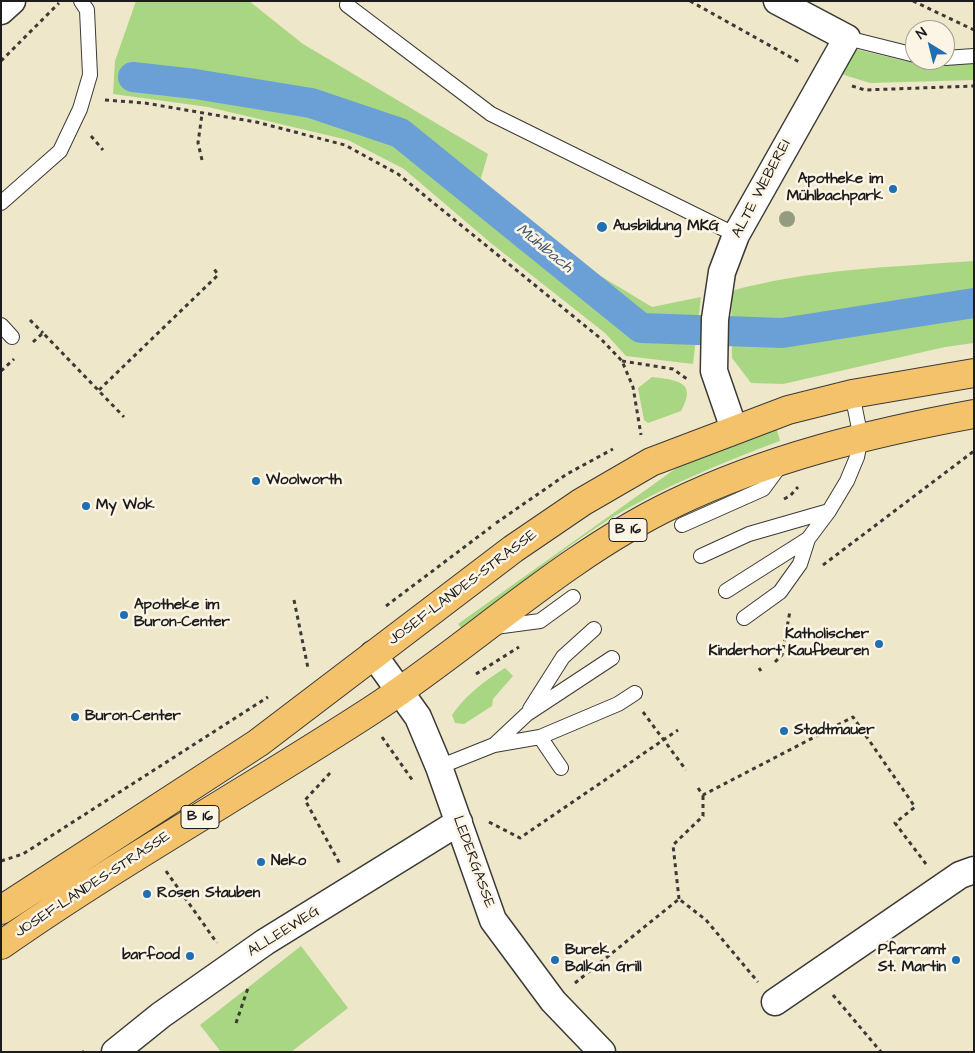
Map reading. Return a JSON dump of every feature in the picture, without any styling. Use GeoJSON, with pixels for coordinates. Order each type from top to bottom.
{"type":"FeatureCollection","features":[{"type":"Feature","properties":{"kind":"main road","name":"JOSEF-LANDES-STRASSE"},"geometry":{"type":"LineString","coordinates":[[1,910],[258,743],[528,539],[582,502],[651,462],[788,410],[852,394],[974,373]]}},
{"type":"Feature","properties":{"kind":"main road","name":"JOSEF-LANDES-STRASSE"},"geometry":{"type":"LineString","coordinates":[[1,945],[150,848],[400,692],[592,552],[671,504],[748,471],[784,460],[861,438],[974,414]]}},
{"type":"Feature","properties":{"kind":"street"},"geometry":{"type":"LineString","coordinates":[[1,11],[12,1]]}},
{"type":"Feature","properties":{"kind":"street"},"geometry":{"type":"LineString","coordinates":[[777,1],[848,38]]}},
{"type":"Feature","properties":{"kind":"street","name":"ALTE WEBEREI"},"geometry":{"type":"LineString","coordinates":[[734,429],[714,371],[713,355],[718,291],[736,235],[848,38]]}},
{"type":"Feature","properties":{"kind":"street","name":"LEDERGASSE"},"geometry":{"type":"LineString","coordinates":[[374,654],[418,717],[439,767],[470,820],[494,920],[553,1001],[602,1052]]}},
{"type":"Feature","properties":{"kind":"street","name":"ALLEEWEG"},"geometry":{"type":"LineString","coordinates":[[115,1052],[162,1015],[233,964],[470,820]]}},
{"type":"Feature","properties":{"kind":"street"},"geometry":{"type":"LineString","coordinates":[[775,1002],[814,973],[960,875],[974,870]]}},
{"type":"Feature","properties":{"kind":"lane"},"geometry":{"type":"LineString","coordinates":[[1,203],[60,151],[80,109],[90,75],[87,10],[81,1]]}},
{"type":"Feature","properties":{"kind":"lane"},"geometry":{"type":"LineString","coordinates":[[348,1],[347,5],[491,114],[736,235]]}},
{"type":"Feature","properties":{"kind":"lane"},"geometry":{"type":"LineString","coordinates":[[848,38],[905,52]]}},
{"type":"Feature","properties":{"kind":"lane"},"geometry":{"type":"LineString","coordinates":[[955,57],[974,56]]}},
{"type":"Feature","properties":{"kind":"lane"},"geometry":{"type":"LineString","coordinates":[[1,325],[12,336]]}},
{"type":"Feature","properties":{"kind":"lane"},"geometry":{"type":"LineString","coordinates":[[744,618],[780,592],[800,564],[808,539],[829,511],[847,482],[857,457],[861,438],[852,394]]}},
{"type":"Feature","properties":{"kind":"lane"},"geometry":{"type":"LineString","coordinates":[[682,525],[762,489],[784,460]]}},
{"type":"Feature","properties":{"kind":"lane"},"geometry":{"type":"LineString","coordinates":[[701,556],[749,534],[829,511]]}},
{"type":"Feature","properties":{"kind":"lane"},"geometry":{"type":"LineString","coordinates":[[726,591],[808,539]]}},
{"type":"Feature","properties":{"kind":"lane"},"geometry":{"type":"LineString","coordinates":[[486,628],[540,622],[573,597]]}},
{"type":"Feature","properties":{"kind":"lane"},"geometry":{"type":"LineString","coordinates":[[527,714],[563,657],[594,629]]}},
{"type":"Feature","properties":{"kind":"lane"},"geometry":{"type":"LineString","coordinates":[[494,745],[527,714],[612,658]]}},
{"type":"Feature","properties":{"kind":"lane"},"geometry":{"type":"LineString","coordinates":[[439,767],[494,745],[540,737],[618,704],[635,693]]}},
{"type":"Feature","properties":{"kind":"lane"},"geometry":{"type":"LineString","coordinates":[[540,737],[561,768]]}},
{"type":"Feature","properties":{"kind":"path"},"geometry":{"type":"LineString","coordinates":[[1,61],[62,1]]}},
{"type":"Feature","properties":{"kind":"path"},"geometry":{"type":"LineString","coordinates":[[914,1],[974,30]]}},
{"type":"Feature","properties":{"kind":"path"},"geometry":{"type":"LineString","coordinates":[[102,92],[101,100],[145,103],[256,122],[345,145],[398,174],[600,338],[622,361],[633,388],[640,433],[651,462]]}},
{"type":"Feature","properties":{"kind":"path"},"geometry":{"type":"LineString","coordinates":[[202,113],[198,144],[202,160]]}},
{"type":"Feature","properties":{"kind":"path"},"geometry":{"type":"LineString","coordinates":[[99,390],[218,275],[213,267]]}},
{"type":"Feature","properties":{"kind":"path"},"geometry":{"type":"LineString","coordinates":[[30,320],[124,417]]}},
{"type":"Feature","properties":{"kind":"path"},"geometry":{"type":"LineString","coordinates":[[29,346],[43,333]]}},
{"type":"Feature","properties":{"kind":"path"},"geometry":{"type":"LineString","coordinates":[[1,371],[15,358]]}},
{"type":"Feature","properties":{"kind":"path"},"geometry":{"type":"LineString","coordinates":[[622,361],[673,369],[688,380]]}},
{"type":"Feature","properties":{"kind":"path"},"geometry":{"type":"LineString","coordinates":[[818,569],[974,451]]}},
{"type":"Feature","properties":{"kind":"path"},"geometry":{"type":"LineString","coordinates":[[294,600],[309,670]]}},
{"type":"Feature","properties":{"kind":"path"},"geometry":{"type":"LineString","coordinates":[[775,662],[782,655],[791,606]]}},
{"type":"Feature","properties":{"kind":"path"},"geometry":{"type":"LineString","coordinates":[[1,861],[23,854],[40,844],[276,691]]}},
{"type":"Feature","properties":{"kind":"path"},"geometry":{"type":"LineString","coordinates":[[703,795],[853,716],[914,807],[895,823],[942,887]]}},
{"type":"Feature","properties":{"kind":"path"},"geometry":{"type":"LineString","coordinates":[[470,820],[520,838],[678,730]]}},
{"type":"Feature","properties":{"kind":"path"},"geometry":{"type":"LineString","coordinates":[[331,771],[306,800],[342,866]]}},
{"type":"Feature","properties":{"kind":"path"},"geometry":{"type":"LineString","coordinates":[[698,788],[703,795],[703,816],[673,845],[679,899],[706,920],[775,1002]]}},
{"type":"Feature","properties":{"kind":"path"},"geometry":{"type":"LineString","coordinates":[[150,848],[233,964]]}},
{"type":"Feature","properties":{"kind":"path"},"geometry":{"type":"LineString","coordinates":[[553,1001],[679,899]]}},
{"type":"Feature","properties":{"kind":"path"},"geometry":{"type":"LineString","coordinates":[[814,973],[881,1052]]}},
{"type":"Feature","properties":{"kind":"green space"},"geometry":{"type":"Polygon","coordinates":[[[136,1],[249,1],[303,44],[488,154],[478,188],[541,240],[652,307],[701,297],[693,364],[626,356],[605,333],[492,244],[404,169],[348,140],[208,107],[113,94],[115,61],[136,1]]]}},
{"type":"Feature","properties":{"kind":"green space"},"geometry":{"type":"Polygon","coordinates":[[[855,49],[905,61],[905,70],[955,70],[955,62],[974,63],[974,80],[870,83],[841,74],[855,49]]]}},
{"type":"Feature","properties":{"kind":"green space"},"geometry":{"type":"Polygon","coordinates":[[[974,261],[974,343],[945,347],[783,384],[751,383],[732,358],[731,291],[821,273],[974,261]]]}},
{"type":"Feature","properties":{"kind":"green space"},"geometry":{"type":"Polygon","coordinates":[[[652,377],[676,381],[686,388],[687,393],[686,401],[681,411],[648,423],[644,420],[638,388],[652,377]]]}},
{"type":"Feature","properties":{"kind":"green space"},"geometry":{"type":"Polygon","coordinates":[[[776,427],[780,441],[692,476],[628,508],[571,545],[462,629],[458,624],[682,464],[776,427]]]}},
{"type":"Feature","properties":{"kind":"green space"},"geometry":{"type":"Polygon","coordinates":[[[505,668],[513,676],[493,699],[492,706],[464,724],[455,723],[452,715],[463,701],[483,683],[505,668]]]}},
{"type":"Feature","properties":{"kind":"green space"},"geometry":{"type":"Polygon","coordinates":[[[301,946],[348,1008],[291,1052],[221,1052],[200,1025],[301,946]]]}},
{"type":"Feature","properties":{"kind":"waterway","name":"Mühlbach"},"geometry":{"type":"LineString","coordinates":[[133,77],[195,84],[311,103],[400,133],[641,328],[782,333],[974,303]]}},
{"type":"Feature","properties":{"kind":"place","name":"Apotheke im Mühlbachpark"},"geometry":{"type":"Point","coordinates":[893,189]}},
{"type":"Feature","properties":{"kind":"place","name":"Ausbildung MKG"},"geometry":{"type":"Point","coordinates":[602,227]}},
{"type":"Feature","properties":{"kind":"place","name":"Woolworth"},"geometry":{"type":"Point","coordinates":[256,481]}},
{"type":"Feature","properties":{"kind":"place","name":"My Wok"},"geometry":{"type":"Point","coordinates":[86,506]}},
{"type":"Feature","properties":{"kind":"place","name":"Apotheke im Buron-Center"},"geometry":{"type":"Point","coordinates":[124,615]}},
{"type":"Feature","properties":{"kind":"place","name":"Katholischer Kinderhort Kaufbeuren"},"geometry":{"type":"Point","coordinates":[879,644]}},
{"type":"Feature","properties":{"kind":"place","name":"Buron-Center"},"geometry":{"type":"Point","coordinates":[75,717]}},
{"type":"Feature","properties":{"kind":"place","name":"Stadtmauer"},"geometry":{"type":"Point","coordinates":[784,731]}},
{"type":"Feature","properties":{"kind":"place","name":"Neko"},"geometry":{"type":"Point","coordinates":[261,862]}},
{"type":"Feature","properties":{"kind":"place","name":"Rosen Stauben"},"geometry":{"type":"Point","coordinates":[147,894]}},
{"type":"Feature","properties":{"kind":"place","name":"barfood"},"geometry":{"type":"Point","coordinates":[190,956]}},
{"type":"Feature","properties":{"kind":"place","name":"Burek Balkan Grill"},"geometry":{"type":"Point","coordinates":[555,960]}},
{"type":"Feature","properties":{"kind":"place","name":"Pfarramt St. Martin"},"geometry":{"type":"Point","coordinates":[956,960]}}]}
